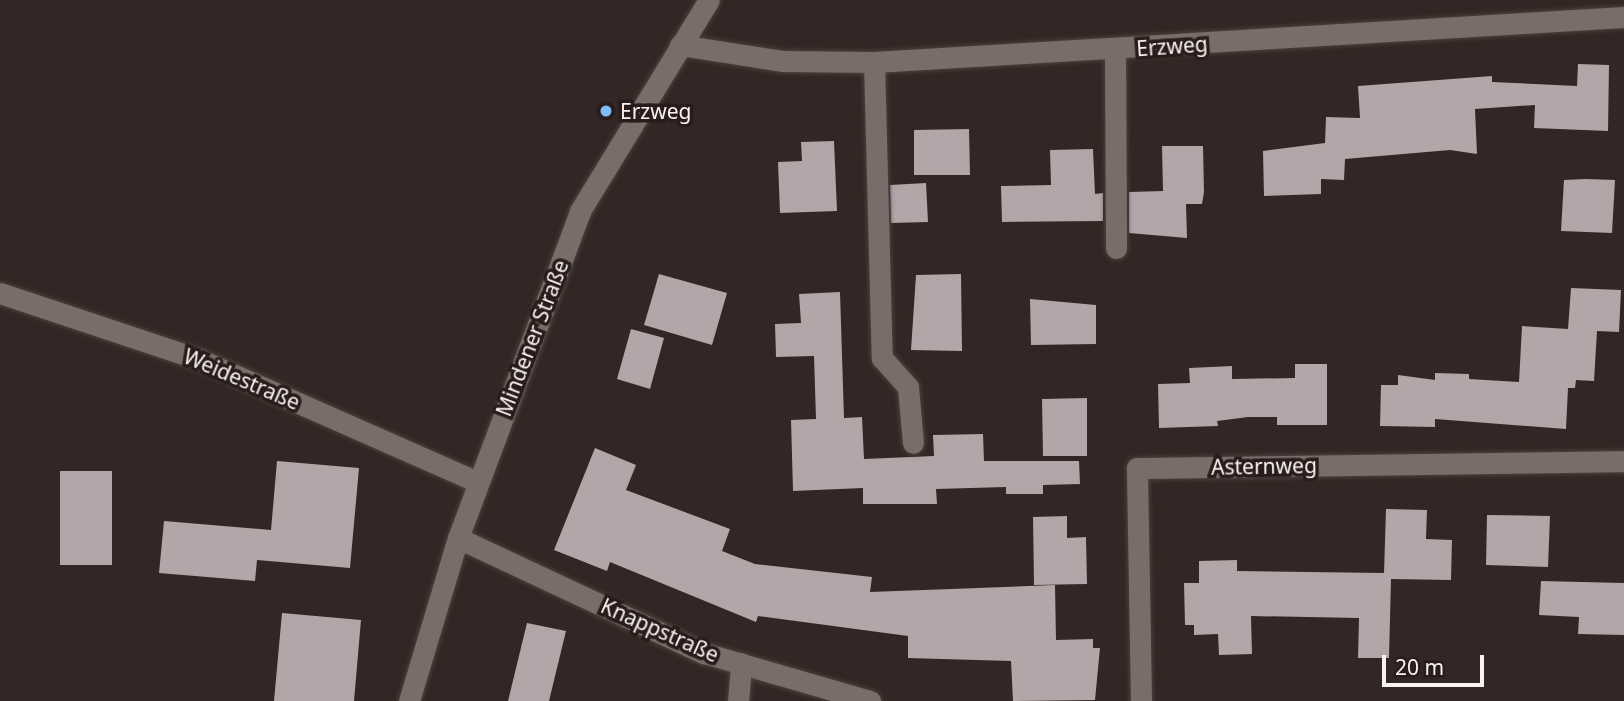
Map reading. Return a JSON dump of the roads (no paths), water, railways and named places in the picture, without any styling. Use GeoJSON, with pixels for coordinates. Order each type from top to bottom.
{"type":"FeatureCollection","features":[{"type":"Feature","properties":{"kind":"street","name":"Mindener Straße"},"geometry":{"type":"LineString","coordinates":[[409,701],[458,538],[580,211],[709,0]]}},
{"type":"Feature","properties":{"kind":"street","name":"Erzweg"},"geometry":{"type":"LineString","coordinates":[[680,45],[782,61],[874,62],[1115,50],[1624,18]]}},
{"type":"Feature","properties":{"kind":"street"},"geometry":{"type":"LineString","coordinates":[[1115,50],[1116,248]]}},
{"type":"Feature","properties":{"kind":"street"},"geometry":{"type":"LineString","coordinates":[[874,62],[882,358],[908,387],[913,443]]}},
{"type":"Feature","properties":{"kind":"street","name":"Weidestraße"},"geometry":{"type":"LineString","coordinates":[[0,293],[201,360],[478,482]]}},
{"type":"Feature","properties":{"kind":"street","name":"Asternweg"},"geometry":{"type":"LineString","coordinates":[[1141,701],[1137,468],[1624,461]]}},
{"type":"Feature","properties":{"kind":"street","name":"Knappstraße"},"geometry":{"type":"LineString","coordinates":[[458,538],[704,653],[870,701]]}},
{"type":"Feature","properties":{"kind":"street"},"geometry":{"type":"LineString","coordinates":[[737,701],[741,663]]}},
{"type":"Feature","properties":{"kind":"place","name":"Erzweg"},"geometry":{"type":"Point","coordinates":[606,111]}}]}
